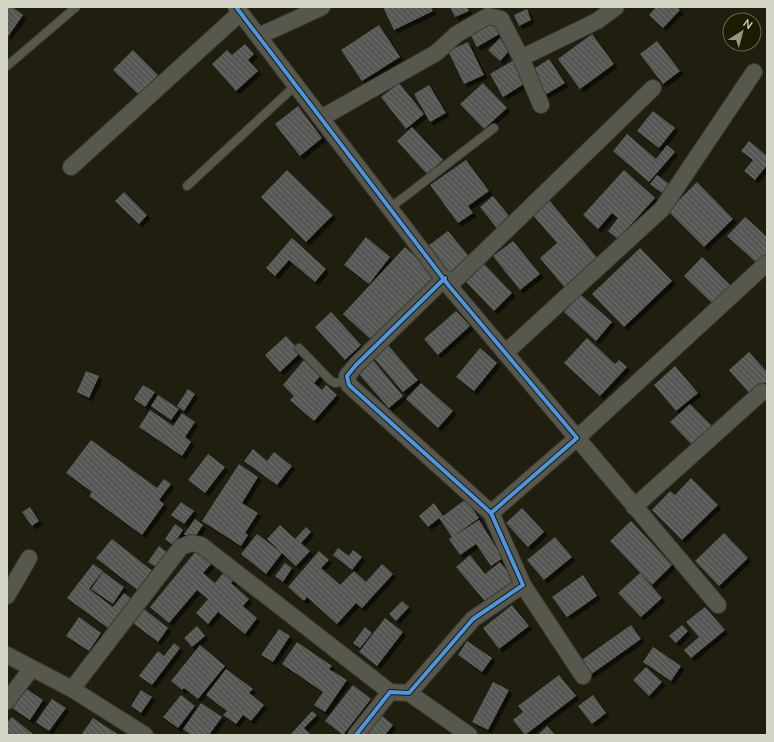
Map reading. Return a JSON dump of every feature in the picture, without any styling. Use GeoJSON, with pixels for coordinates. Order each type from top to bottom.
{"type":"FeatureCollection","features":[{"type":"Feature","properties":{"kind":"street"},"geometry":{"type":"LineString","coordinates":[[259,36],[322,7]]}},
{"type":"Feature","properties":{"kind":"street"},"geometry":{"type":"LineString","coordinates":[[521,58],[597,21],[616,7]]}},
{"type":"Feature","properties":{"kind":"street"},"geometry":{"type":"LineString","coordinates":[[71,167],[238,10],[447,282],[634,507],[718,605]]}},
{"type":"Feature","properties":{"kind":"street"},"geometry":{"type":"LineString","coordinates":[[321,118],[436,53],[457,34],[488,16],[501,19],[521,58],[541,105]]}},
{"type":"Feature","properties":{"kind":"street"},"geometry":{"type":"LineString","coordinates":[[505,353],[662,209],[754,72]]}},
{"type":"Feature","properties":{"kind":"street"},"geometry":{"type":"LineString","coordinates":[[583,676],[523,585],[491,513],[349,385],[347,376],[356,365],[447,282],[653,88]]}},
{"type":"Feature","properties":{"kind":"street"},"geometry":{"type":"LineString","coordinates":[[491,513],[577,438],[767,263]]}},
{"type":"Feature","properties":{"kind":"street"},"geometry":{"type":"LineString","coordinates":[[634,507],[762,392]]}},
{"type":"Feature","properties":{"kind":"street"},"geometry":{"type":"LineString","coordinates":[[72,689],[181,547],[191,543],[202,546],[390,692],[408,693],[469,735]]}},
{"type":"Feature","properties":{"kind":"street"},"geometry":{"type":"LineString","coordinates":[[7,596],[29,558]]}},
{"type":"Feature","properties":{"kind":"street"},"geometry":{"type":"LineString","coordinates":[[408,693],[473,619],[523,585]]}},
{"type":"Feature","properties":{"kind":"street"},"geometry":{"type":"LineString","coordinates":[[7,655],[72,689],[145,735]]}},
{"type":"Feature","properties":{"kind":"street"},"geometry":{"type":"LineString","coordinates":[[7,701],[32,668]]}},
{"type":"Feature","properties":{"kind":"street"},"geometry":{"type":"LineString","coordinates":[[356,735],[390,692]]}},
{"type":"Feature","properties":{"kind":"lane"},"geometry":{"type":"LineString","coordinates":[[7,66],[76,7]]}},
{"type":"Feature","properties":{"kind":"lane"},"geometry":{"type":"LineString","coordinates":[[187,186],[296,85]]}},
{"type":"Feature","properties":{"kind":"lane"},"geometry":{"type":"LineString","coordinates":[[390,208],[494,128]]}},
{"type":"Feature","properties":{"kind":"lane"},"geometry":{"type":"LineString","coordinates":[[299,348],[330,380],[335,383],[348,381]]}},
{"type":"Feature","properties":{"kind":"building"},"geometry":{"type":"Polygon","coordinates":[[[7,7],[12,7],[23,15],[7,38],[7,7]]]}},
{"type":"Feature","properties":{"kind":"building"},"geometry":{"type":"Polygon","coordinates":[[[383,7],[431,7],[433,11],[394,30],[383,7]]]}},
{"type":"Feature","properties":{"kind":"building"},"geometry":{"type":"Polygon","coordinates":[[[450,7],[467,7],[469,11],[455,17],[450,7]]]}},
{"type":"Feature","properties":{"kind":"building"},"geometry":{"type":"Polygon","coordinates":[[[656,7],[677,7],[680,10],[663,28],[649,15],[656,7]]]}},
{"type":"Feature","properties":{"kind":"building"},"geometry":{"type":"Polygon","coordinates":[[[527,9],[531,20],[519,26],[514,15],[527,9]]]}},
{"type":"Feature","properties":{"kind":"building"},"geometry":{"type":"Polygon","coordinates":[[[494,21],[501,33],[477,47],[470,34],[494,21]]]}},
{"type":"Feature","properties":{"kind":"building"},"geometry":{"type":"Polygon","coordinates":[[[379,25],[400,57],[362,81],[341,50],[379,25]]]}},
{"type":"Feature","properties":{"kind":"building"},"geometry":{"type":"Polygon","coordinates":[[[592,34],[614,64],[580,89],[558,59],[592,34]]]}},
{"type":"Feature","properties":{"kind":"building"},"geometry":{"type":"Polygon","coordinates":[[[500,38],[511,49],[500,61],[488,50],[500,38]]]}},
{"type":"Feature","properties":{"kind":"building"},"geometry":{"type":"Polygon","coordinates":[[[657,41],[680,71],[663,84],[640,54],[657,41]]]}},
{"type":"Feature","properties":{"kind":"building"},"geometry":{"type":"Polygon","coordinates":[[[468,42],[484,75],[464,84],[448,51],[468,42]]]}},
{"type":"Feature","properties":{"kind":"building"},"geometry":{"type":"Polygon","coordinates":[[[245,44],[254,54],[248,60],[258,71],[236,91],[212,64],[227,50],[232,55],[245,44]]]}},
{"type":"Feature","properties":{"kind":"building"},"geometry":{"type":"Polygon","coordinates":[[[133,50],[158,75],[139,95],[113,70],[133,50]]]}},
{"type":"Feature","properties":{"kind":"building"},"geometry":{"type":"Polygon","coordinates":[[[549,59],[565,83],[545,95],[529,72],[549,59]]]}},
{"type":"Feature","properties":{"kind":"building"},"geometry":{"type":"Polygon","coordinates":[[[514,60],[527,82],[503,97],[490,74],[514,60]]]}},
{"type":"Feature","properties":{"kind":"building"},"geometry":{"type":"Polygon","coordinates":[[[399,83],[424,114],[406,129],[381,97],[399,83]]]}},
{"type":"Feature","properties":{"kind":"building"},"geometry":{"type":"Polygon","coordinates":[[[483,83],[507,108],[484,129],[460,104],[483,83]]]}},
{"type":"Feature","properties":{"kind":"building"},"geometry":{"type":"Polygon","coordinates":[[[429,85],[446,113],[430,122],[414,94],[429,85]]]}},
{"type":"Feature","properties":{"kind":"building"},"geometry":{"type":"Polygon","coordinates":[[[298,106],[322,138],[300,156],[275,124],[298,106]]]}},
{"type":"Feature","properties":{"kind":"building"},"geometry":{"type":"Polygon","coordinates":[[[653,111],[675,128],[659,148],[637,131],[653,111]]]}},
{"type":"Feature","properties":{"kind":"building"},"geometry":{"type":"Polygon","coordinates":[[[412,127],[443,160],[427,174],[397,141],[412,127]]]}},
{"type":"Feature","properties":{"kind":"building"},"geometry":{"type":"Polygon","coordinates":[[[627,134],[656,159],[667,145],[675,152],[649,182],[613,151],[627,134]]]}},
{"type":"Feature","properties":{"kind":"building"},"geometry":{"type":"Polygon","coordinates":[[[749,141],[767,156],[767,165],[755,180],[744,171],[753,160],[741,151],[749,141]]]}},
{"type":"Feature","properties":{"kind":"building"},"geometry":{"type":"Polygon","coordinates":[[[466,160],[489,191],[468,206],[473,213],[458,223],[430,185],[466,160]]]}},
{"type":"Feature","properties":{"kind":"building"},"geometry":{"type":"Polygon","coordinates":[[[287,170],[333,215],[306,242],[261,197],[287,170]]]}},
{"type":"Feature","properties":{"kind":"building"},"geometry":{"type":"Polygon","coordinates":[[[624,170],[655,198],[618,239],[608,231],[618,218],[612,213],[598,229],[583,215],[624,170]]]}},
{"type":"Feature","properties":{"kind":"building"},"geometry":{"type":"Polygon","coordinates":[[[657,175],[669,184],[662,193],[650,184],[657,175]]]}},
{"type":"Feature","properties":{"kind":"building"},"geometry":{"type":"Polygon","coordinates":[[[697,182],[733,219],[704,247],[668,211],[697,182]]]}},
{"type":"Feature","properties":{"kind":"building"},"geometry":{"type":"Polygon","coordinates":[[[124,192],[147,215],[139,224],[115,201],[124,192]]]}},
{"type":"Feature","properties":{"kind":"building"},"geometry":{"type":"Polygon","coordinates":[[[493,196],[513,221],[500,232],[480,207],[493,196]]]}},
{"type":"Feature","properties":{"kind":"building"},"geometry":{"type":"Polygon","coordinates":[[[549,200],[599,260],[565,288],[540,258],[557,243],[532,214],[549,200]]]}},
{"type":"Feature","properties":{"kind":"building"},"geometry":{"type":"Polygon","coordinates":[[[745,217],[767,237],[767,254],[758,264],[727,236],[745,217]]]}},
{"type":"Feature","properties":{"kind":"building"},"geometry":{"type":"Polygon","coordinates":[[[448,231],[472,260],[451,276],[428,246],[448,231]]]}},
{"type":"Feature","properties":{"kind":"building"},"geometry":{"type":"Polygon","coordinates":[[[366,237],[390,257],[369,284],[344,265],[366,237]]]}},
{"type":"Feature","properties":{"kind":"building"},"geometry":{"type":"Polygon","coordinates":[[[292,238],[326,269],[315,282],[289,260],[275,276],[266,268],[292,238]]]}},
{"type":"Feature","properties":{"kind":"building"},"geometry":{"type":"Polygon","coordinates":[[[513,241],[540,274],[520,290],[493,256],[513,241]]]}},
{"type":"Feature","properties":{"kind":"building"},"geometry":{"type":"Polygon","coordinates":[[[405,247],[437,276],[375,343],[343,314],[405,247]]]}},
{"type":"Feature","properties":{"kind":"building"},"geometry":{"type":"Polygon","coordinates":[[[640,248],[672,281],[624,327],[592,294],[640,248]]]}},
{"type":"Feature","properties":{"kind":"building"},"geometry":{"type":"Polygon","coordinates":[[[702,257],[732,287],[714,305],[684,276],[702,257]]]}},
{"type":"Feature","properties":{"kind":"building"},"geometry":{"type":"Polygon","coordinates":[[[484,264],[512,293],[494,311],[466,282],[484,264]]]}},
{"type":"Feature","properties":{"kind":"building"},"geometry":{"type":"Polygon","coordinates":[[[580,294],[612,322],[596,341],[564,312],[580,294]]]}},
{"type":"Feature","properties":{"kind":"building"},"geometry":{"type":"Polygon","coordinates":[[[456,311],[470,326],[438,355],[424,339],[456,311]]]}},
{"type":"Feature","properties":{"kind":"building"},"geometry":{"type":"Polygon","coordinates":[[[331,312],[361,345],[345,360],[315,327],[331,312]]]}},
{"type":"Feature","properties":{"kind":"building"},"geometry":{"type":"Polygon","coordinates":[[[286,336],[301,352],[280,372],[265,355],[286,336]]]}},
{"type":"Feature","properties":{"kind":"building"},"geometry":{"type":"Polygon","coordinates":[[[587,338],[615,364],[619,360],[627,367],[600,396],[564,363],[587,338]]]}},
{"type":"Feature","properties":{"kind":"building"},"geometry":{"type":"Polygon","coordinates":[[[387,344],[418,380],[403,392],[372,356],[387,344]]]}},
{"type":"Feature","properties":{"kind":"building"},"geometry":{"type":"Polygon","coordinates":[[[480,348],[497,363],[474,391],[456,377],[480,348]]]}},
{"type":"Feature","properties":{"kind":"building"},"geometry":{"type":"Polygon","coordinates":[[[749,352],[767,372],[767,381],[751,395],[729,370],[749,352]]]}},
{"type":"Feature","properties":{"kind":"building"},"geometry":{"type":"Polygon","coordinates":[[[372,359],[403,396],[389,408],[357,372],[372,359]]]}},
{"type":"Feature","properties":{"kind":"building"},"geometry":{"type":"Polygon","coordinates":[[[304,360],[321,375],[314,383],[322,390],[326,385],[337,395],[314,421],[290,400],[294,396],[283,385],[304,360]]]}},
{"type":"Feature","properties":{"kind":"building"},"geometry":{"type":"Polygon","coordinates":[[[675,366],[698,393],[676,411],[654,385],[675,366]]]}},
{"type":"Feature","properties":{"kind":"building"},"geometry":{"type":"Polygon","coordinates":[[[86,371],[99,376],[89,398],[77,392],[86,371]]]}},
{"type":"Feature","properties":{"kind":"building"},"geometry":{"type":"Polygon","coordinates":[[[421,383],[453,411],[438,428],[406,399],[421,383]]]}},
{"type":"Feature","properties":{"kind":"building"},"geometry":{"type":"Polygon","coordinates":[[[143,385],[155,392],[145,407],[134,399],[143,385]]]}},
{"type":"Feature","properties":{"kind":"building"},"geometry":{"type":"Polygon","coordinates":[[[188,389],[195,394],[184,411],[177,406],[188,389]]]}},
{"type":"Feature","properties":{"kind":"building"},"geometry":{"type":"Polygon","coordinates":[[[158,395],[179,409],[171,420],[151,406],[158,395]]]}},
{"type":"Feature","properties":{"kind":"building"},"geometry":{"type":"Polygon","coordinates":[[[690,404],[716,430],[696,449],[670,422],[690,404]]]}},
{"type":"Feature","properties":{"kind":"building"},"geometry":{"type":"Polygon","coordinates":[[[150,410],[173,426],[182,413],[195,422],[185,437],[191,442],[182,456],[139,427],[150,410]]]}},
{"type":"Feature","properties":{"kind":"building"},"geometry":{"type":"Polygon","coordinates":[[[91,440],[157,488],[164,479],[171,484],[159,500],[164,504],[142,535],[89,496],[92,492],[66,473],[91,440]]]}},
{"type":"Feature","properties":{"kind":"building"},"geometry":{"type":"Polygon","coordinates":[[[253,449],[267,461],[274,452],[292,466],[277,485],[244,461],[253,449]]]}},
{"type":"Feature","properties":{"kind":"building"},"geometry":{"type":"Polygon","coordinates":[[[208,454],[225,467],[205,493],[188,480],[208,454]]]}},
{"type":"Feature","properties":{"kind":"building"},"geometry":{"type":"Polygon","coordinates":[[[239,464],[258,477],[242,503],[258,513],[245,533],[248,535],[241,546],[202,521],[239,464]]]}},
{"type":"Feature","properties":{"kind":"building"},"geometry":{"type":"Polygon","coordinates":[[[691,478],[718,505],[682,540],[652,510],[670,491],[675,495],[691,478]]]}},
{"type":"Feature","properties":{"kind":"building"},"geometry":{"type":"Polygon","coordinates":[[[466,499],[479,518],[452,537],[439,518],[428,527],[419,516],[434,503],[443,516],[466,499]]]}},
{"type":"Feature","properties":{"kind":"building"},"geometry":{"type":"Polygon","coordinates":[[[181,502],[194,511],[184,524],[171,515],[181,502]]]}},
{"type":"Feature","properties":{"kind":"building"},"geometry":{"type":"Polygon","coordinates":[[[30,507],[39,521],[32,526],[22,512],[30,507]]]}},
{"type":"Feature","properties":{"kind":"building"},"geometry":{"type":"Polygon","coordinates":[[[522,508],[544,532],[528,547],[506,523],[522,508]]]}},
{"type":"Feature","properties":{"kind":"building"},"geometry":{"type":"Polygon","coordinates":[[[195,519],[203,525],[193,540],[184,534],[195,519]]]}},
{"type":"Feature","properties":{"kind":"building"},"geometry":{"type":"Polygon","coordinates":[[[479,520],[503,558],[491,566],[476,544],[460,555],[449,539],[479,520]]]}},
{"type":"Feature","properties":{"kind":"building"},"geometry":{"type":"Polygon","coordinates":[[[631,521],[672,565],[652,585],[610,541],[631,521]]]}},
{"type":"Feature","properties":{"kind":"building"},"geometry":{"type":"Polygon","coordinates":[[[175,524],[183,530],[173,545],[165,539],[175,524]]]}},
{"type":"Feature","properties":{"kind":"building"},"geometry":{"type":"Polygon","coordinates":[[[280,525],[295,539],[306,527],[311,532],[301,543],[310,551],[296,566],[267,539],[280,525]]]}},
{"type":"Feature","properties":{"kind":"building"},"geometry":{"type":"Polygon","coordinates":[[[724,533],[748,558],[719,586],[695,561],[724,533]]]}},
{"type":"Feature","properties":{"kind":"building"},"geometry":{"type":"Polygon","coordinates":[[[257,534],[282,553],[266,574],[241,554],[257,534]]]}},
{"type":"Feature","properties":{"kind":"building"},"geometry":{"type":"Polygon","coordinates":[[[555,537],[572,557],[544,580],[527,560],[555,537]]]}},
{"type":"Feature","properties":{"kind":"building"},"geometry":{"type":"Polygon","coordinates":[[[112,539],[155,573],[140,592],[96,558],[112,539]]]}},
{"type":"Feature","properties":{"kind":"building"},"geometry":{"type":"Polygon","coordinates":[[[159,546],[169,554],[159,569],[148,562],[159,546]]]}},
{"type":"Feature","properties":{"kind":"building"},"geometry":{"type":"Polygon","coordinates":[[[338,548],[349,556],[353,550],[362,557],[352,570],[333,555],[338,548]]]}},
{"type":"Feature","properties":{"kind":"building"},"geometry":{"type":"Polygon","coordinates":[[[196,551],[211,564],[203,573],[215,583],[225,571],[235,579],[231,583],[249,599],[243,606],[257,618],[245,634],[218,612],[208,624],[196,613],[208,599],[197,590],[169,623],[150,607],[196,551]]]}},
{"type":"Feature","properties":{"kind":"building"},"geometry":{"type":"Polygon","coordinates":[[[319,551],[329,560],[321,568],[340,585],[354,571],[366,582],[382,564],[393,574],[362,608],[356,603],[337,624],[307,597],[304,601],[288,587],[319,551]]]}},
{"type":"Feature","properties":{"kind":"building"},"geometry":{"type":"Polygon","coordinates":[[[470,555],[485,574],[500,562],[517,582],[489,606],[456,567],[470,555]]]}},
{"type":"Feature","properties":{"kind":"building"},"geometry":{"type":"Polygon","coordinates":[[[285,563],[292,568],[283,582],[275,576],[285,563]]]}},
{"type":"Feature","properties":{"kind":"building"},"geometry":{"type":"Polygon","coordinates":[[[93,564],[103,571],[89,589],[113,607],[124,593],[134,601],[112,631],[67,598],[93,564]]]}},
{"type":"Feature","properties":{"kind":"building"},"geometry":{"type":"Polygon","coordinates":[[[103,572],[124,587],[113,604],[91,589],[103,572]]]}},
{"type":"Feature","properties":{"kind":"building"},"geometry":{"type":"Polygon","coordinates":[[[640,573],[662,598],[641,617],[618,593],[640,573]]]}},
{"type":"Feature","properties":{"kind":"building"},"geometry":{"type":"Polygon","coordinates":[[[583,575],[597,596],[567,617],[552,597],[583,575]]]}},
{"type":"Feature","properties":{"kind":"building"},"geometry":{"type":"Polygon","coordinates":[[[402,601],[409,607],[396,621],[389,614],[402,601]]]}},
{"type":"Feature","properties":{"kind":"building"},"geometry":{"type":"Polygon","coordinates":[[[512,605],[529,626],[499,649],[483,628],[512,605]]]}},
{"type":"Feature","properties":{"kind":"building"},"geometry":{"type":"Polygon","coordinates":[[[705,607],[725,630],[691,658],[684,650],[699,637],[686,622],[705,607]]]}},
{"type":"Feature","properties":{"kind":"building"},"geometry":{"type":"Polygon","coordinates":[[[144,609],[168,628],[158,642],[133,623],[144,609]]]}},
{"type":"Feature","properties":{"kind":"building"},"geometry":{"type":"Polygon","coordinates":[[[79,617],[101,633],[89,651],[66,636],[79,617]]]}},
{"type":"Feature","properties":{"kind":"building"},"geometry":{"type":"Polygon","coordinates":[[[385,618],[403,632],[377,666],[359,652],[385,618]]]}},
{"type":"Feature","properties":{"kind":"building"},"geometry":{"type":"Polygon","coordinates":[[[631,625],[641,639],[590,675],[580,661],[631,625]]]}},
{"type":"Feature","properties":{"kind":"building"},"geometry":{"type":"Polygon","coordinates":[[[682,625],[688,631],[676,643],[669,636],[682,625]]]}},
{"type":"Feature","properties":{"kind":"building"},"geometry":{"type":"Polygon","coordinates":[[[197,626],[205,636],[192,647],[184,638],[197,626]]]}},
{"type":"Feature","properties":{"kind":"building"},"geometry":{"type":"Polygon","coordinates":[[[365,627],[372,633],[360,648],[353,643],[365,627]]]}},
{"type":"Feature","properties":{"kind":"building"},"geometry":{"type":"Polygon","coordinates":[[[279,629],[290,636],[273,662],[261,655],[279,629]]]}},
{"type":"Feature","properties":{"kind":"building"},"geometry":{"type":"Polygon","coordinates":[[[467,641],[492,658],[482,672],[458,655],[467,641]]]}},
{"type":"Feature","properties":{"kind":"building"},"geometry":{"type":"Polygon","coordinates":[[[297,642],[332,666],[329,669],[347,680],[325,712],[314,705],[323,692],[282,664],[297,642]]]}},
{"type":"Feature","properties":{"kind":"building"},"geometry":{"type":"Polygon","coordinates":[[[174,643],[180,648],[152,685],[139,676],[158,651],[164,656],[174,643]]]}},
{"type":"Feature","properties":{"kind":"building"},"geometry":{"type":"Polygon","coordinates":[[[200,645],[225,666],[198,699],[184,688],[182,690],[171,681],[200,645]]]}},
{"type":"Feature","properties":{"kind":"building"},"geometry":{"type":"Polygon","coordinates":[[[653,647],[681,666],[671,681],[643,662],[653,647]]]}},
{"type":"Feature","properties":{"kind":"building"},"geometry":{"type":"Polygon","coordinates":[[[646,667],[662,682],[649,696],[633,680],[646,667]]]}},
{"type":"Feature","properties":{"kind":"building"},"geometry":{"type":"Polygon","coordinates":[[[226,669],[253,689],[249,693],[264,705],[251,721],[243,715],[236,724],[223,715],[227,711],[206,695],[226,669]]]}},
{"type":"Feature","properties":{"kind":"building"},"geometry":{"type":"Polygon","coordinates":[[[559,675],[576,696],[525,735],[513,720],[523,712],[518,706],[559,675]]]}},
{"type":"Feature","properties":{"kind":"building"},"geometry":{"type":"Polygon","coordinates":[[[493,682],[509,690],[488,730],[472,722],[493,682]]]}},
{"type":"Feature","properties":{"kind":"building"},"geometry":{"type":"Polygon","coordinates":[[[353,685],[371,699],[343,735],[325,721],[353,685]]]}},
{"type":"Feature","properties":{"kind":"building"},"geometry":{"type":"Polygon","coordinates":[[[25,688],[43,700],[30,720],[12,708],[25,688]]]}},
{"type":"Feature","properties":{"kind":"building"},"geometry":{"type":"Polygon","coordinates":[[[141,690],[152,697],[141,713],[131,706],[141,690]]]}},
{"type":"Feature","properties":{"kind":"building"},"geometry":{"type":"Polygon","coordinates":[[[181,695],[195,706],[178,728],[163,717],[181,695]]]}},
{"type":"Feature","properties":{"kind":"building"},"geometry":{"type":"Polygon","coordinates":[[[593,695],[606,713],[592,724],[578,706],[593,695]]]}},
{"type":"Feature","properties":{"kind":"building"},"geometry":{"type":"Polygon","coordinates":[[[52,699],[66,708],[49,731],[36,722],[52,699]]]}},
{"type":"Feature","properties":{"kind":"building"},"geometry":{"type":"Polygon","coordinates":[[[201,703],[222,717],[209,735],[191,735],[183,729],[201,703]]]}},
{"type":"Feature","properties":{"kind":"building"},"geometry":{"type":"Polygon","coordinates":[[[312,711],[317,715],[304,728],[311,735],[290,735],[312,711]]]}},
{"type":"Feature","properties":{"kind":"building"},"geometry":{"type":"Polygon","coordinates":[[[380,714],[393,725],[385,735],[363,735],[380,714]]]}},
{"type":"Feature","properties":{"kind":"building"},"geometry":{"type":"Polygon","coordinates":[[[12,717],[34,735],[7,735],[7,722],[12,717]]]}},
{"type":"Feature","properties":{"kind":"building"},"geometry":{"type":"Polygon","coordinates":[[[93,718],[119,735],[81,735],[93,718]]]}},
{"type":"Feature","properties":{"kind":"building"},"geometry":{"type":"Polygon","coordinates":[[[547,726],[555,735],[538,735],[547,726]]]}},
{"type":"Feature","properties":{"kind":"cycle path"},"geometry":{"type":"LineString","coordinates":[[236,7],[449,286],[577,438],[491,513]]}},
{"type":"Feature","properties":{"kind":"cycle path"},"geometry":{"type":"LineString","coordinates":[[356,735],[390,692],[409,693],[473,619],[523,585],[491,513],[349,385],[347,376],[356,365],[445,278]]}}]}
